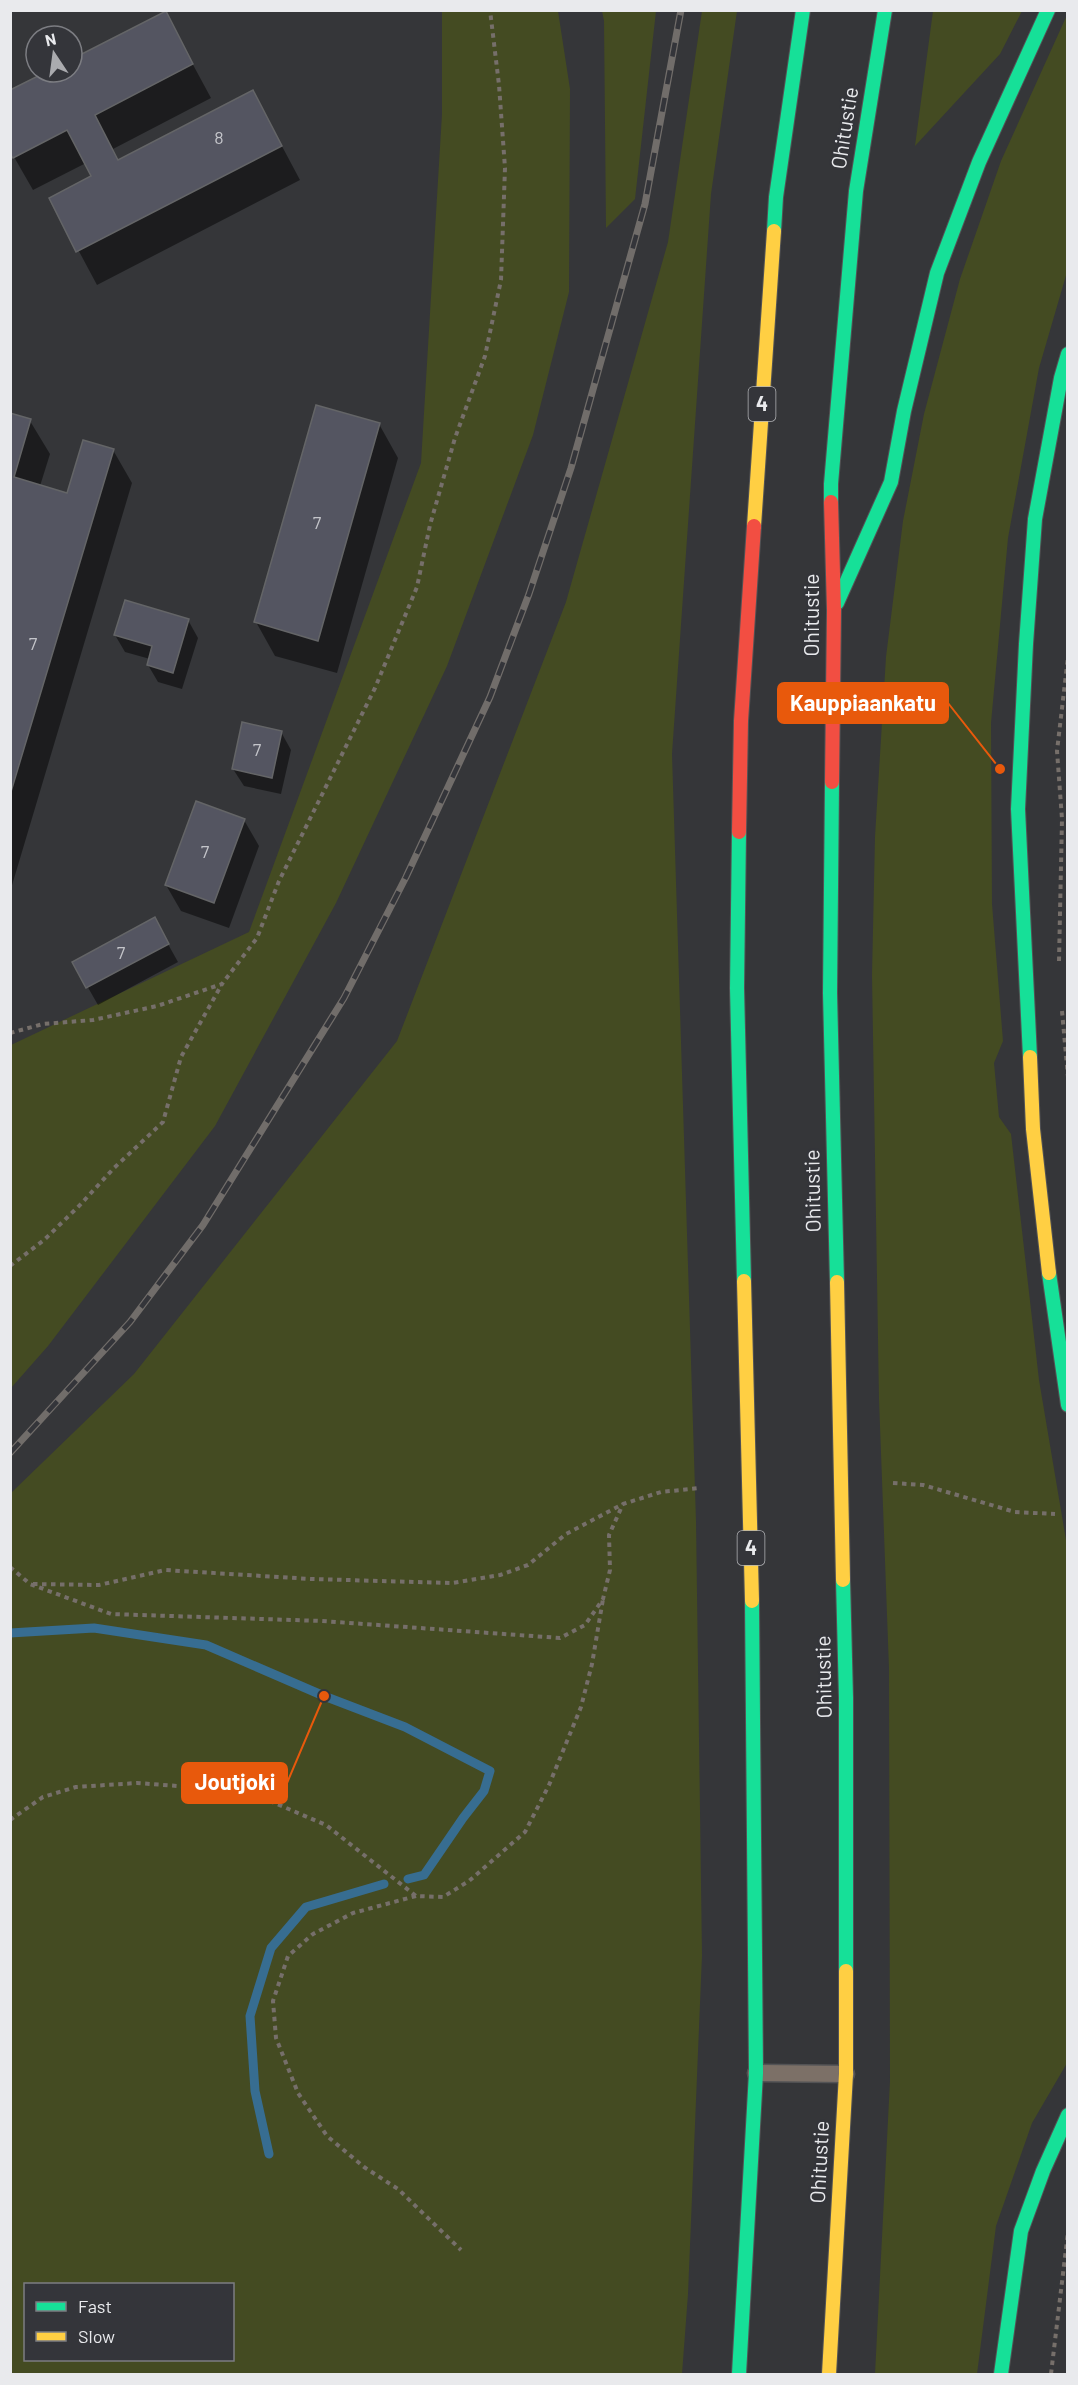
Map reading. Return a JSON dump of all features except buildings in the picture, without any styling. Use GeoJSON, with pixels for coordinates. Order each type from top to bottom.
{"type":"FeatureCollection","features":[{"type":"Feature","properties":{"kind":"main road","name":"4"},"geometry":{"type":"LineString","coordinates":[[739,2374],[756,2073],[754,1689],[738,988],[741,721],[776,197],[803,10]]}},
{"type":"Feature","properties":{"kind":"main road","name":"Ohitustie"},"geometry":{"type":"LineString","coordinates":[[829,2374],[846,2074],[846,1698],[830,993],[834,610],[831,484],[856,191],[885,10]]}},
{"type":"Feature","properties":{"kind":"main road"},"geometry":{"type":"LineString","coordinates":[[834,610],[891,482],[904,411],[937,273],[979,162],[1048,10]]}},
{"type":"Feature","properties":{"kind":"main road"},"geometry":{"type":"LineString","coordinates":[[1068,354],[1061,378],[1035,519],[1018,808],[1033,1129],[1048,1266],[1068,1405]]}},
{"type":"Feature","properties":{"kind":"main road"},"geometry":{"type":"LineString","coordinates":[[1001,2374],[1021,2231],[1043,2171],[1068,2115]]}},
{"type":"Feature","properties":{"kind":"lane"},"geometry":{"type":"LineString","coordinates":[[1048,1266],[1068,1263]]}},
{"type":"Feature","properties":{"kind":"lane"},"geometry":{"type":"LineString","coordinates":[[756,2073],[846,2074]]}},
{"type":"Feature","properties":{"kind":"path"},"geometry":{"type":"LineString","coordinates":[[10,1266],[44,1240],[114,1168],[163,1122],[181,1057],[222,984],[256,938],[279,881],[375,688],[417,587],[430,525],[454,438],[485,356],[501,280],[505,168],[499,85],[489,10]]}},
{"type":"Feature","properties":{"kind":"path"},"geometry":{"type":"LineString","coordinates":[[1059,967],[1062,819],[1057,751],[1068,657]]}},
{"type":"Feature","properties":{"kind":"path"},"geometry":{"type":"LineString","coordinates":[[10,1033],[43,1024],[93,1020],[157,1006],[222,984]]}},
{"type":"Feature","properties":{"kind":"path"},"geometry":{"type":"LineString","coordinates":[[1061,1000],[1068,1077]]}},
{"type":"Feature","properties":{"kind":"path"},"geometry":{"type":"LineString","coordinates":[[893,1483],[922,1485],[1015,1512],[1055,1514]]}},
{"type":"Feature","properties":{"kind":"path"},"geometry":{"type":"LineString","coordinates":[[30,1584],[99,1585],[165,1570],[311,1579],[452,1583],[500,1575],[528,1565],[567,1534],[623,1504],[661,1492],[700,1488]]}},
{"type":"Feature","properties":{"kind":"path"},"geometry":{"type":"LineString","coordinates":[[461,2250],[398,2189],[364,2168],[327,2136],[298,2093],[276,2038],[273,2001],[288,1956],[313,1934],[353,1913],[416,1896],[443,1897],[469,1881],[525,1832],[549,1785],[581,1707],[592,1664],[610,1570],[609,1534],[623,1504]]}},
{"type":"Feature","properties":{"kind":"path"},"geometry":{"type":"LineString","coordinates":[[10,1567],[30,1584],[111,1614],[322,1621],[560,1638],[585,1625],[603,1599]]}},
{"type":"Feature","properties":{"kind":"path"},"geometry":{"type":"LineString","coordinates":[[10,1820],[43,1797],[76,1787],[137,1783],[205,1788],[270,1801],[326,1825],[416,1896]]}},
{"type":"Feature","properties":{"kind":"path"},"geometry":{"type":"LineString","coordinates":[[1051,2374],[1068,2232]]}},
{"type":"Feature","properties":{"kind":"green space"},"geometry":{"type":"Polygon","coordinates":[[[442,11],[558,11],[570,89],[569,292],[533,435],[447,666],[336,903],[215,1126],[48,1346],[11,1388],[11,1045],[249,932],[421,463],[442,114],[442,11]]]}},
{"type":"Feature","properties":{"kind":"green space"},"geometry":{"type":"Polygon","coordinates":[[[602,11],[656,11],[635,199],[606,228],[604,21],[602,11]]]}},
{"type":"Feature","properties":{"kind":"green space"},"geometry":{"type":"Polygon","coordinates":[[[702,11],[737,11],[711,194],[672,754],[696,1521],[702,1955],[688,2294],[682,2374],[11,2374],[11,1493],[134,1374],[397,1041],[566,602],[668,242],[702,11]]]}},
{"type":"Feature","properties":{"kind":"green space"},"geometry":{"type":"Polygon","coordinates":[[[933,11],[1022,11],[1000,54],[915,146],[933,11]]]}},
{"type":"Feature","properties":{"kind":"green space"},"geometry":{"type":"Polygon","coordinates":[[[1067,15],[1067,272],[1039,368],[1008,538],[991,723],[992,904],[1003,1041],[994,1063],[999,1117],[1011,1134],[1039,1380],[1067,1546],[1067,2063],[1032,2123],[996,2226],[977,2374],[875,2374],[890,2081],[889,1668],[879,1399],[872,975],[875,837],[886,657],[903,521],[924,414],[960,279],[1001,161],[1067,15]]]}},
{"type":"Feature","properties":{"kind":"waterway"},"geometry":{"type":"LineString","coordinates":[[10,1633],[94,1628],[206,1645],[324,1696],[405,1727],[490,1771],[484,1791],[424,1875],[408,1879]]}},
{"type":"Feature","properties":{"kind":"waterway"},"geometry":{"type":"LineString","coordinates":[[269,2154],[255,2091],[250,2016],[271,1948],[306,1907],[384,1884]]}},
{"type":"Feature","properties":{"kind":"railway"},"geometry":{"type":"LineString","coordinates":[[10,1453],[130,1322],[203,1225],[344,998],[406,877],[490,697],[529,594],[571,468],[645,204],[681,10]]}},
{"type":"Feature","properties":{"kind":"traffic: fast"},"geometry":{"type":"LineString","coordinates":[[774,231],[776,197],[803,10]]}},
{"type":"Feature","properties":{"kind":"traffic: fast"},"geometry":{"type":"LineString","coordinates":[[831,502],[856,191],[885,10]]}},
{"type":"Feature","properties":{"kind":"traffic: fast"},"geometry":{"type":"LineString","coordinates":[[837,603],[891,482],[904,411],[937,273],[979,162],[1048,10]]}},
{"type":"Feature","properties":{"kind":"traffic: fast"},"geometry":{"type":"LineString","coordinates":[[1030,1057],[1018,809],[1026,644],[1035,519],[1061,378],[1068,354]]}},
{"type":"Feature","properties":{"kind":"traffic: fast"},"geometry":{"type":"LineString","coordinates":[[832,782],[830,993],[837,1282]]}},
{"type":"Feature","properties":{"kind":"traffic: fast"},"geometry":{"type":"LineString","coordinates":[[739,832],[737,988],[744,1281]]}},
{"type":"Feature","properties":{"kind":"traffic: fast"},"geometry":{"type":"LineString","coordinates":[[1049,1273],[1068,1405]]}},
{"type":"Feature","properties":{"kind":"traffic: fast"},"geometry":{"type":"LineString","coordinates":[[843,1580],[846,1698],[846,1971]]}},
{"type":"Feature","properties":{"kind":"traffic: fast"},"geometry":{"type":"LineString","coordinates":[[739,2374],[756,2073],[752,1601]]}},
{"type":"Feature","properties":{"kind":"traffic: fast"},"geometry":{"type":"LineString","coordinates":[[1001,2374],[1021,2231],[1043,2171],[1068,2115]]}},
{"type":"Feature","properties":{"kind":"traffic: slow"},"geometry":{"type":"LineString","coordinates":[[754,526],[774,231]]}},
{"type":"Feature","properties":{"kind":"traffic: slow"},"geometry":{"type":"LineString","coordinates":[[1030,1057],[1033,1129],[1049,1273]]}},
{"type":"Feature","properties":{"kind":"traffic: slow"},"geometry":{"type":"LineString","coordinates":[[744,1281],[752,1601]]}},
{"type":"Feature","properties":{"kind":"traffic: slow"},"geometry":{"type":"LineString","coordinates":[[837,1282],[843,1580]]}},
{"type":"Feature","properties":{"kind":"traffic: slow"},"geometry":{"type":"LineString","coordinates":[[829,2374],[846,2074],[846,1971]]}},
{"type":"Feature","properties":{"kind":"traffic: jam"},"geometry":{"type":"LineString","coordinates":[[831,502],[834,610],[832,782]]}},
{"type":"Feature","properties":{"kind":"traffic: jam"},"geometry":{"type":"LineString","coordinates":[[739,832],[741,721],[754,526]]}},
{"type":"Feature","properties":{"kind":"place","name":"Kauppiaankatu"},"geometry":{"type":"Point","coordinates":[1000,769]}},
{"type":"Feature","properties":{"kind":"place","name":"Joutjoki"},"geometry":{"type":"Point","coordinates":[324,1696]}}]}
